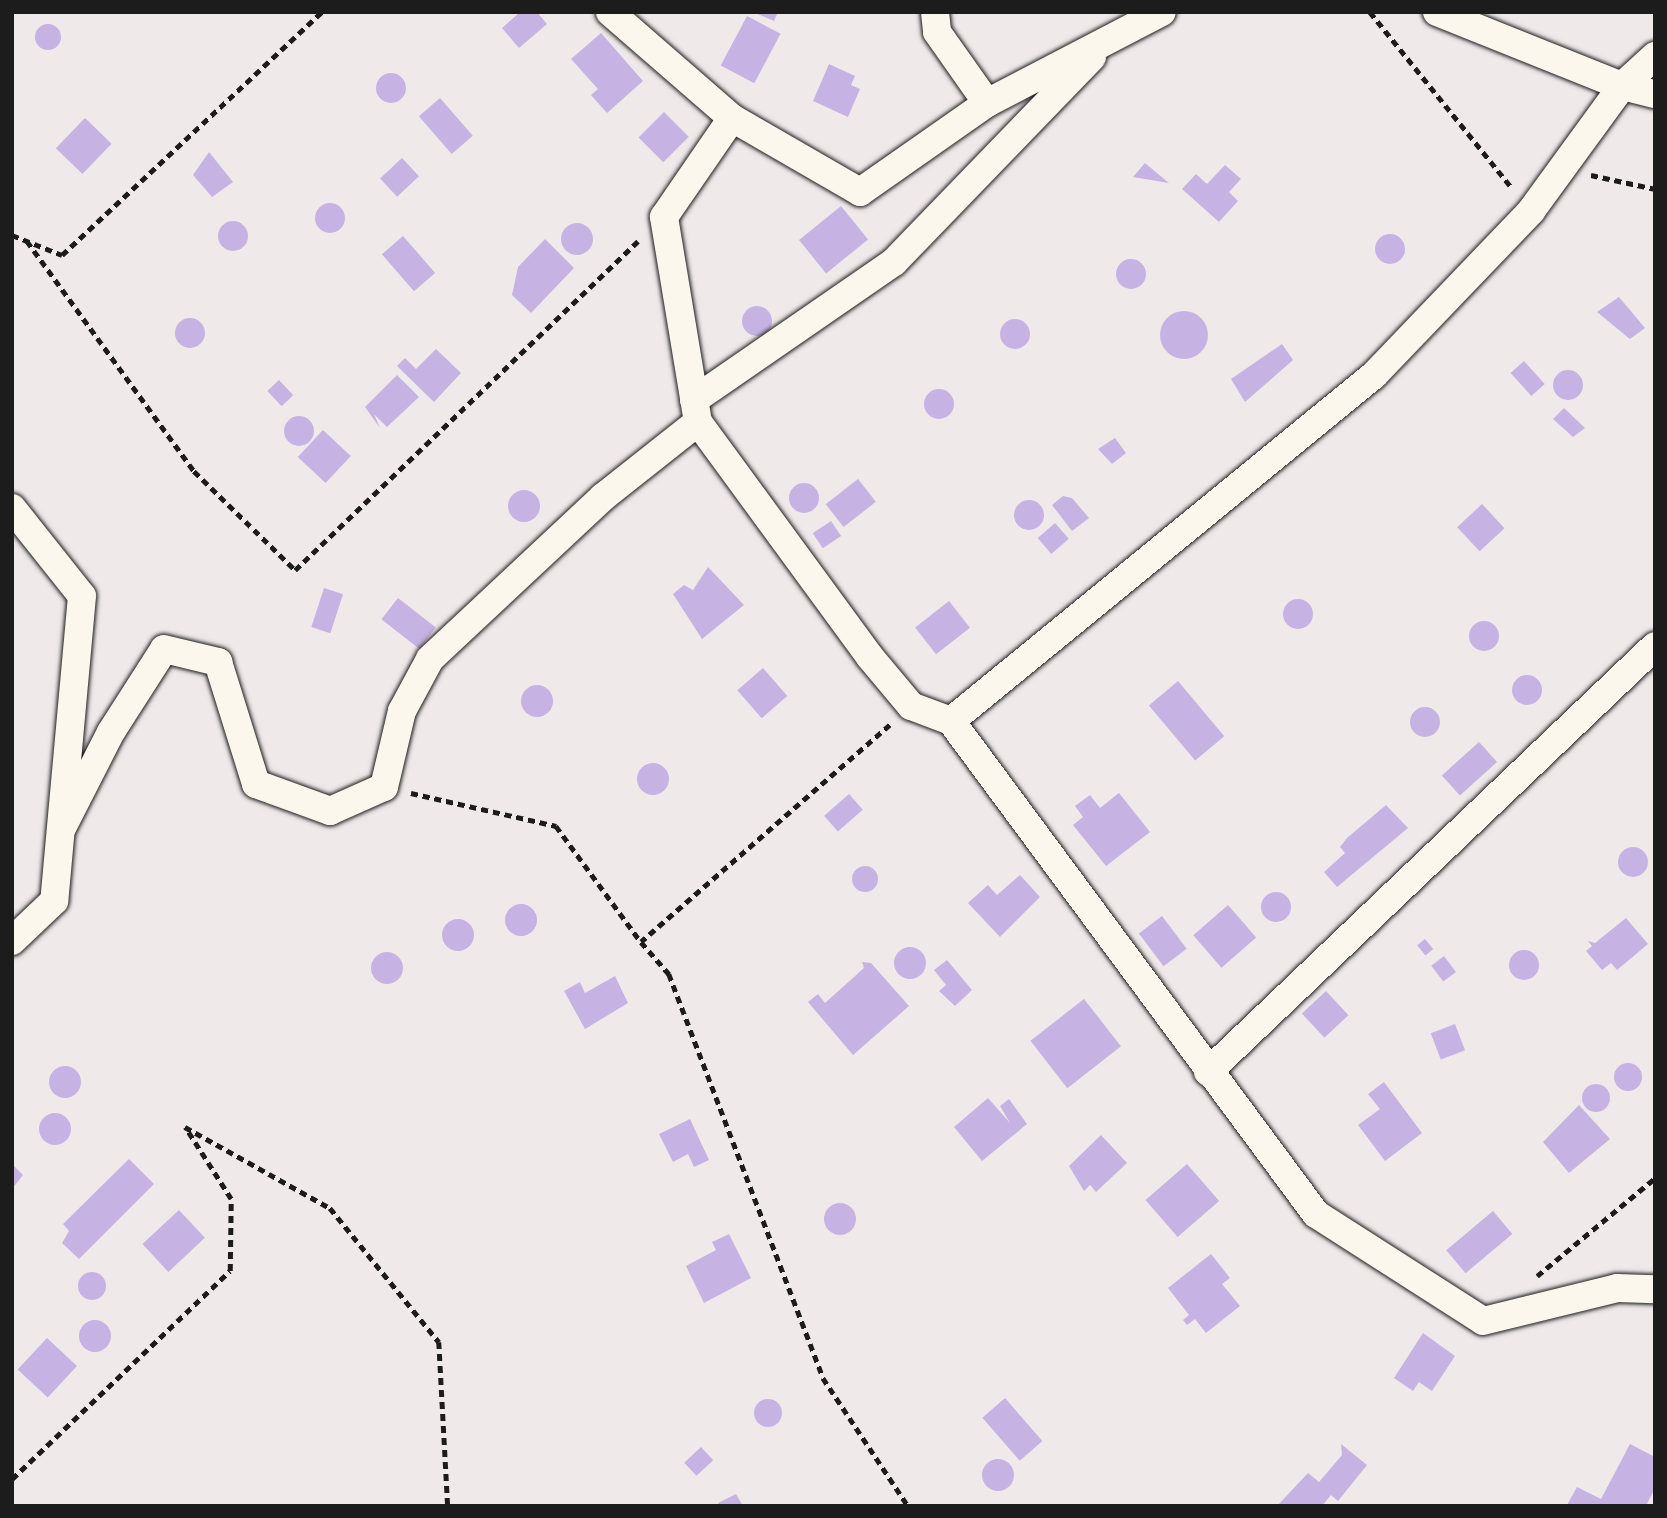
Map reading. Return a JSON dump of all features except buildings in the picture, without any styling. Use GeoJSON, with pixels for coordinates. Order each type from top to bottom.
{"type":"FeatureCollection","features":[{"type":"Feature","properties":{"kind":"street"},"geometry":{"type":"LineString","coordinates":[[610,12],[732,118],[860,192],[987,103],[1162,12]]}},
{"type":"Feature","properties":{"kind":"street"},"geometry":{"type":"LineString","coordinates":[[935,12],[937,32],[987,103]]}},
{"type":"Feature","properties":{"kind":"street"},"geometry":{"type":"LineString","coordinates":[[1437,12],[1622,86],[1655,94]]}},
{"type":"Feature","properties":{"kind":"street"},"geometry":{"type":"LineString","coordinates":[[61,830],[111,732],[164,649],[218,662],[256,784],[330,811],[384,787],[402,711],[430,659],[696,411],[894,262],[1108,40]]}},
{"type":"Feature","properties":{"kind":"street"},"geometry":{"type":"LineString","coordinates":[[951,720],[1374,375],[1531,211],[1622,86],[1655,56]]}},
{"type":"Feature","properties":{"kind":"street"},"geometry":{"type":"LineString","coordinates":[[732,118],[664,216],[696,411],[911,706],[951,720],[1088,899],[1208,1072],[1317,1214],[1483,1321],[1617,1288],[1655,1289]]}},
{"type":"Feature","properties":{"kind":"street"},"geometry":{"type":"LineString","coordinates":[[12,508],[82,596],[54,901],[12,941]]}},
{"type":"Feature","properties":{"kind":"street"},"geometry":{"type":"LineString","coordinates":[[1208,1072],[1655,646]]}},
{"type":"Feature","properties":{"kind":"path"},"geometry":{"type":"LineString","coordinates":[[12,235],[62,255],[321,12]]}},
{"type":"Feature","properties":{"kind":"path"},"geometry":{"type":"LineString","coordinates":[[1370,12],[1531,211]]}},
{"type":"Feature","properties":{"kind":"path"},"geometry":{"type":"LineString","coordinates":[[1562,168],[1655,189]]}},
{"type":"Feature","properties":{"kind":"path"},"geometry":{"type":"LineString","coordinates":[[27,241],[194,471],[295,570],[664,216]]}},
{"type":"Feature","properties":{"kind":"path"},"geometry":{"type":"LineString","coordinates":[[642,942],[911,706]]}},
{"type":"Feature","properties":{"kind":"path"},"geometry":{"type":"LineString","coordinates":[[384,787],[556,826],[669,974],[823,1378],[908,1506]]}},
{"type":"Feature","properties":{"kind":"path"},"geometry":{"type":"LineString","coordinates":[[12,1479],[230,1270],[230,1199],[185,1127],[330,1208],[439,1342],[449,1506]]}},
{"type":"Feature","properties":{"kind":"path"},"geometry":{"type":"LineString","coordinates":[[1534,1278],[1655,1178]]}}]}
